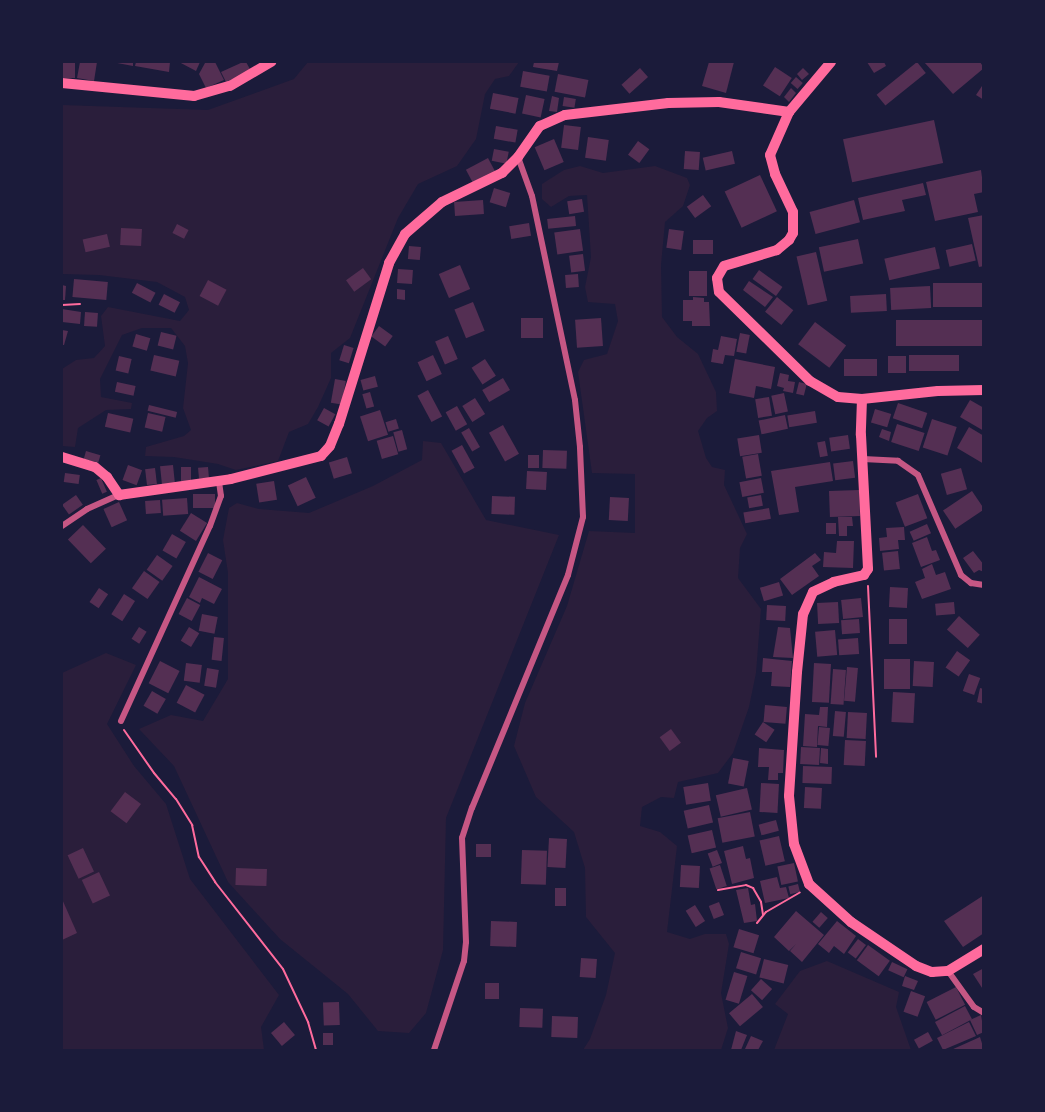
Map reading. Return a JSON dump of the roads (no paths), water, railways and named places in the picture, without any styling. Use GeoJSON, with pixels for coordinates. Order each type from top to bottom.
{"type":"FeatureCollection","features":[{"type":"Feature","properties":{"kind":"main road"},"geometry":{"type":"LineString","coordinates":[[62,83],[194,96],[230,86],[271,62]]}},
{"type":"Feature","properties":{"kind":"main road"},"geometry":{"type":"LineString","coordinates":[[831,62],[789,112],[770,155],[775,174],[793,212],[793,233],[789,240],[777,250],[724,266],[718,274],[717,287],[727,301],[810,381],[838,397],[862,399],[938,391],[984,390]]}},
{"type":"Feature","properties":{"kind":"main road"},"geometry":{"type":"LineString","coordinates":[[62,457],[94,467],[107,477],[119,495],[219,481],[303,462],[326,452],[339,424],[389,263],[405,234],[442,202],[502,173],[518,157],[540,126],[565,115],[701,102],[789,112]]}},
{"type":"Feature","properties":{"kind":"main road"},"geometry":{"type":"LineString","coordinates":[[862,399],[867,572],[834,582],[813,592],[802,619],[789,796],[794,844],[809,884],[851,922],[891,952],[924,970],[948,971],[984,949]]}},
{"type":"Feature","properties":{"kind":"street"},"geometry":{"type":"LineString","coordinates":[[434,1050],[464,961],[466,942],[462,838],[472,808],[568,575],[583,517],[575,400],[532,196],[518,157]]}},
{"type":"Feature","properties":{"kind":"street"},"geometry":{"type":"LineString","coordinates":[[863,459],[898,461],[918,475],[961,575],[971,583],[984,585]]}},
{"type":"Feature","properties":{"kind":"street"},"geometry":{"type":"LineString","coordinates":[[121,721],[210,526],[221,496],[219,481]]}},
{"type":"Feature","properties":{"kind":"street"},"geometry":{"type":"LineString","coordinates":[[62,526],[87,509],[119,495]]}},
{"type":"Feature","properties":{"kind":"street"},"geometry":{"type":"LineString","coordinates":[[948,971],[974,1007],[984,1013]]}}]}
